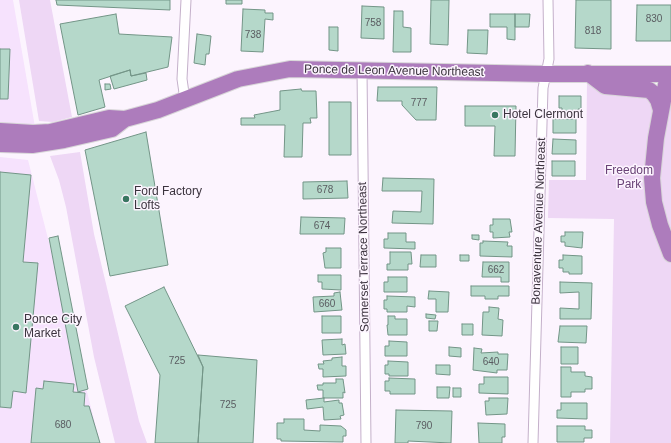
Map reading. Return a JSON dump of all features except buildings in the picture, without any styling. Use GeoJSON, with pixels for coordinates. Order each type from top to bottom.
{"type":"FeatureCollection","features":[{"type":"Feature","properties":{"kind":"highway","name":"Ponce de Leon Avenue Northeast"},"geometry":{"type":"LineString","coordinates":[[0,131],[34,133],[50,132],[109,118],[125,119],[158,110],[238,79],[279,70],[362,70],[546,74],[669,74]]}},
{"type":"Feature","properties":{"kind":"highway"},"geometry":{"type":"LineString","coordinates":[[588,73],[605,86],[649,90],[658,100],[661,110]]}},
{"type":"Feature","properties":{"kind":"highway"},"geometry":{"type":"LineString","coordinates":[[669,74],[656,138],[652,178],[654,202],[660,225],[671,254]]}},
{"type":"Feature","properties":{"kind":"highway","name":"Ponce de Leon Avenue Northeast"},"geometry":{"type":"LineString","coordinates":[[0,144],[32,145],[64,140],[112,129],[125,119]]}},
{"type":"Feature","properties":{"kind":"street"},"geometry":{"type":"LineString","coordinates":[[185,100],[182,79],[186,0]]}},
{"type":"Feature","properties":{"kind":"street","name":"Bonaventure Avenue Northeast"},"geometry":{"type":"LineString","coordinates":[[533,443],[543,88],[549,59],[548,0]]}},
{"type":"Feature","properties":{"kind":"street","name":"Somerset Terrace Northeast"},"geometry":{"type":"LineString","coordinates":[[362,70],[366,443]]}},
{"type":"Feature","properties":{"kind":"shaded area"},"geometry":{"type":"Polygon","coordinates":[[[0,0],[13,0],[35,127],[0,124],[0,0]]]}},
{"type":"Feature","properties":{"kind":"shaded area","name":"Ponce City Market"},"geometry":{"type":"Polygon","coordinates":[[[0,157],[28,160],[100,443],[0,443],[0,157]]]}},
{"type":"Feature","properties":{"kind":"green space"},"geometry":{"type":"Polygon","coordinates":[[[19,0],[50,0],[72,117],[53,122],[39,121],[19,0]]]}},
{"type":"Feature","properties":{"kind":"green space","name":"Freedom Park"},"geometry":{"type":"Polygon","coordinates":[[[587,80],[671,92],[671,443],[610,443],[614,219],[548,218],[549,180],[586,180],[587,80]]]}},
{"type":"Feature","properties":{"kind":"green space"},"geometry":{"type":"Polygon","coordinates":[[[80,152],[94,234],[139,421],[147,443],[115,443],[94,357],[66,207],[59,180],[50,156],[80,152]]]}},
{"type":"Feature","properties":{"kind":"place","name":"Hotel Clermont"},"geometry":{"type":"Point","coordinates":[495,115]}},
{"type":"Feature","properties":{"kind":"place","name":"Ford Factory Lofts"},"geometry":{"type":"Point","coordinates":[126,199]}},
{"type":"Feature","properties":{"kind":"place","name":"Ponce City Market"},"geometry":{"type":"Point","coordinates":[16,327]}}]}
